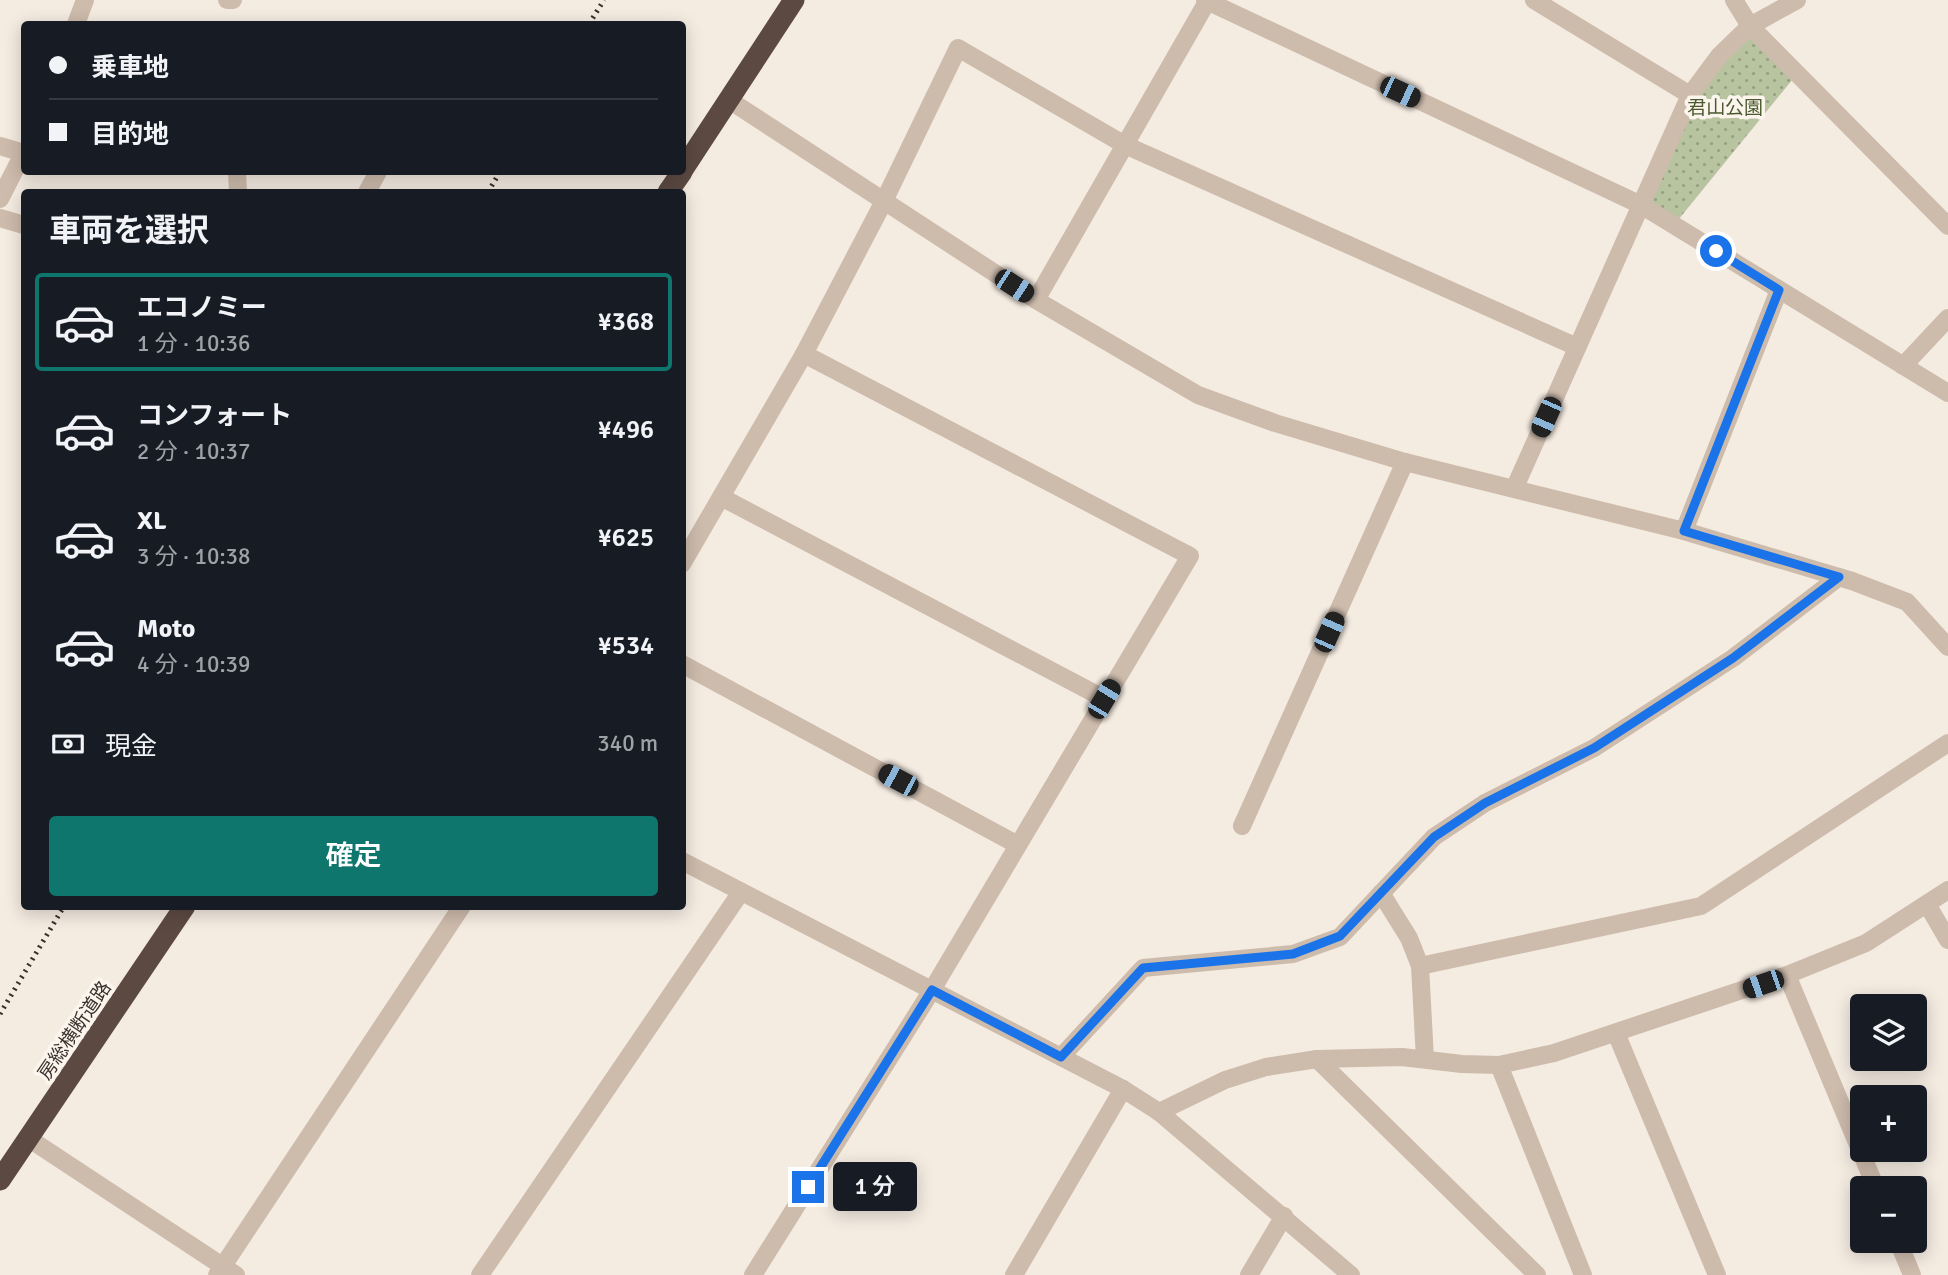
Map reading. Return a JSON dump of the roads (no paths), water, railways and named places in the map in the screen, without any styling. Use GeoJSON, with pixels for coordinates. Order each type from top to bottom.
{"type":"FeatureCollection","features":[{"type":"Feature","properties":{"kind":"highway"},"geometry":{"type":"LineString","coordinates":[[686,165],[794,0]]}},
{"type":"Feature","properties":{"kind":"highway","name":"房総横断道路"},"geometry":{"type":"LineString","coordinates":[[0,1180],[182,910]]}},
{"type":"Feature","properties":{"kind":"street"},"geometry":{"type":"LineString","coordinates":[[77,21],[85,0]]}},
{"type":"Feature","properties":{"kind":"street"},"geometry":{"type":"LineString","coordinates":[[227,0],[233,0]]}},
{"type":"Feature","properties":{"kind":"street"},"geometry":{"type":"LineString","coordinates":[[1036,300],[1207,0],[1641,205],[1948,393]]}},
{"type":"Feature","properties":{"kind":"street"},"geometry":{"type":"LineString","coordinates":[[1534,0],[1690,94]]}},
{"type":"Feature","properties":{"kind":"street"},"geometry":{"type":"LineString","coordinates":[[1734,0],[1750,26],[1948,226]]}},
{"type":"Feature","properties":{"kind":"street"},"geometry":{"type":"LineString","coordinates":[[1515,487],[1690,94],[1719,57],[1750,26],[1797,0]]}},
{"type":"Feature","properties":{"kind":"street"},"geometry":{"type":"LineString","coordinates":[[686,557],[804,354],[884,201],[958,48],[1125,145],[1577,347]]}},
{"type":"Feature","properties":{"kind":"street"},"geometry":{"type":"LineString","coordinates":[[729,100],[1036,300],[1198,395],[1275,423],[1405,462],[1515,487],[1684,531],[1839,577],[1907,602],[1948,647]]}},
{"type":"Feature","properties":{"kind":"street"},"geometry":{"type":"LineString","coordinates":[[0,146],[21,152]]}},
{"type":"Feature","properties":{"kind":"street"},"geometry":{"type":"LineString","coordinates":[[0,199],[21,159]]}},
{"type":"Feature","properties":{"kind":"street"},"geometry":{"type":"LineString","coordinates":[[0,218],[21,224]]}},
{"type":"Feature","properties":{"kind":"street"},"geometry":{"type":"LineString","coordinates":[[1684,531],[1779,290]]}},
{"type":"Feature","properties":{"kind":"street"},"geometry":{"type":"LineString","coordinates":[[1903,366],[1948,318]]}},
{"type":"Feature","properties":{"kind":"street"},"geometry":{"type":"LineString","coordinates":[[753,1275],[932,990],[1190,556],[804,354]]}},
{"type":"Feature","properties":{"kind":"street"},"geometry":{"type":"LineString","coordinates":[[1242,826],[1405,462]]}},
{"type":"Feature","properties":{"kind":"street"},"geometry":{"type":"LineString","coordinates":[[721,498],[1104,699]]}},
{"type":"Feature","properties":{"kind":"street"},"geometry":{"type":"LineString","coordinates":[[1061,1057],[1143,968],[1293,954],[1340,936],[1434,837],[1485,803],[1594,748],[1733,658],[1839,577]]}},
{"type":"Feature","properties":{"kind":"street"},"geometry":{"type":"LineString","coordinates":[[686,666],[1018,845]]}},
{"type":"Feature","properties":{"kind":"street"},"geometry":{"type":"LineString","coordinates":[[1420,966],[1701,906],[1948,743]]}},
{"type":"Feature","properties":{"kind":"street"},"geometry":{"type":"LineString","coordinates":[[686,863],[1123,1089],[1159,1112],[1351,1275]]}},
{"type":"Feature","properties":{"kind":"street"},"geometry":{"type":"LineString","coordinates":[[1159,1112],[1245,1073],[1317,1059],[1402,1057],[1499,1065],[1555,1053],[1787,975],[1866,943],[1948,890]]}},
{"type":"Feature","properties":{"kind":"street"},"geometry":{"type":"LineString","coordinates":[[480,1275],[741,892]]}},
{"type":"Feature","properties":{"kind":"street"},"geometry":{"type":"LineString","coordinates":[[1381,893],[1409,938],[1420,966],[1425,1059]]}},
{"type":"Feature","properties":{"kind":"street"},"geometry":{"type":"LineString","coordinates":[[1927,904],[1948,940]]}},
{"type":"Feature","properties":{"kind":"street"},"geometry":{"type":"LineString","coordinates":[[28,1138],[226,1272],[459,910]]}},
{"type":"Feature","properties":{"kind":"street"},"geometry":{"type":"LineString","coordinates":[[1787,975],[1871,1176]]}},
{"type":"Feature","properties":{"kind":"street"},"geometry":{"type":"LineString","coordinates":[[1616,1033],[1717,1275]]}},
{"type":"Feature","properties":{"kind":"street"},"geometry":{"type":"LineString","coordinates":[[1317,1059],[1537,1275]]}},
{"type":"Feature","properties":{"kind":"street"},"geometry":{"type":"LineString","coordinates":[[1499,1065],[1583,1275]]}},
{"type":"Feature","properties":{"kind":"street"},"geometry":{"type":"LineString","coordinates":[[1014,1275],[1123,1089]]}},
{"type":"Feature","properties":{"kind":"street"},"geometry":{"type":"LineString","coordinates":[[1249,1275],[1284,1216]]}},
{"type":"Feature","properties":{"kind":"street"},"geometry":{"type":"LineString","coordinates":[[1903,1253],[1912,1275]]}},
{"type":"Feature","properties":{"kind":"railway"},"geometry":{"type":"LineString","coordinates":[[591,21],[604,0]]}},
{"type":"Feature","properties":{"kind":"railway"},"geometry":{"type":"LineString","coordinates":[[490,189],[498,175]]}},
{"type":"Feature","properties":{"kind":"railway"},"geometry":{"type":"LineString","coordinates":[[0,1014],[62,910]]}},
{"type":"Feature","properties":{"kind":"park label","name":"君山公園"},"geometry":{"type":"Point","coordinates":[1725,107]}}]}
